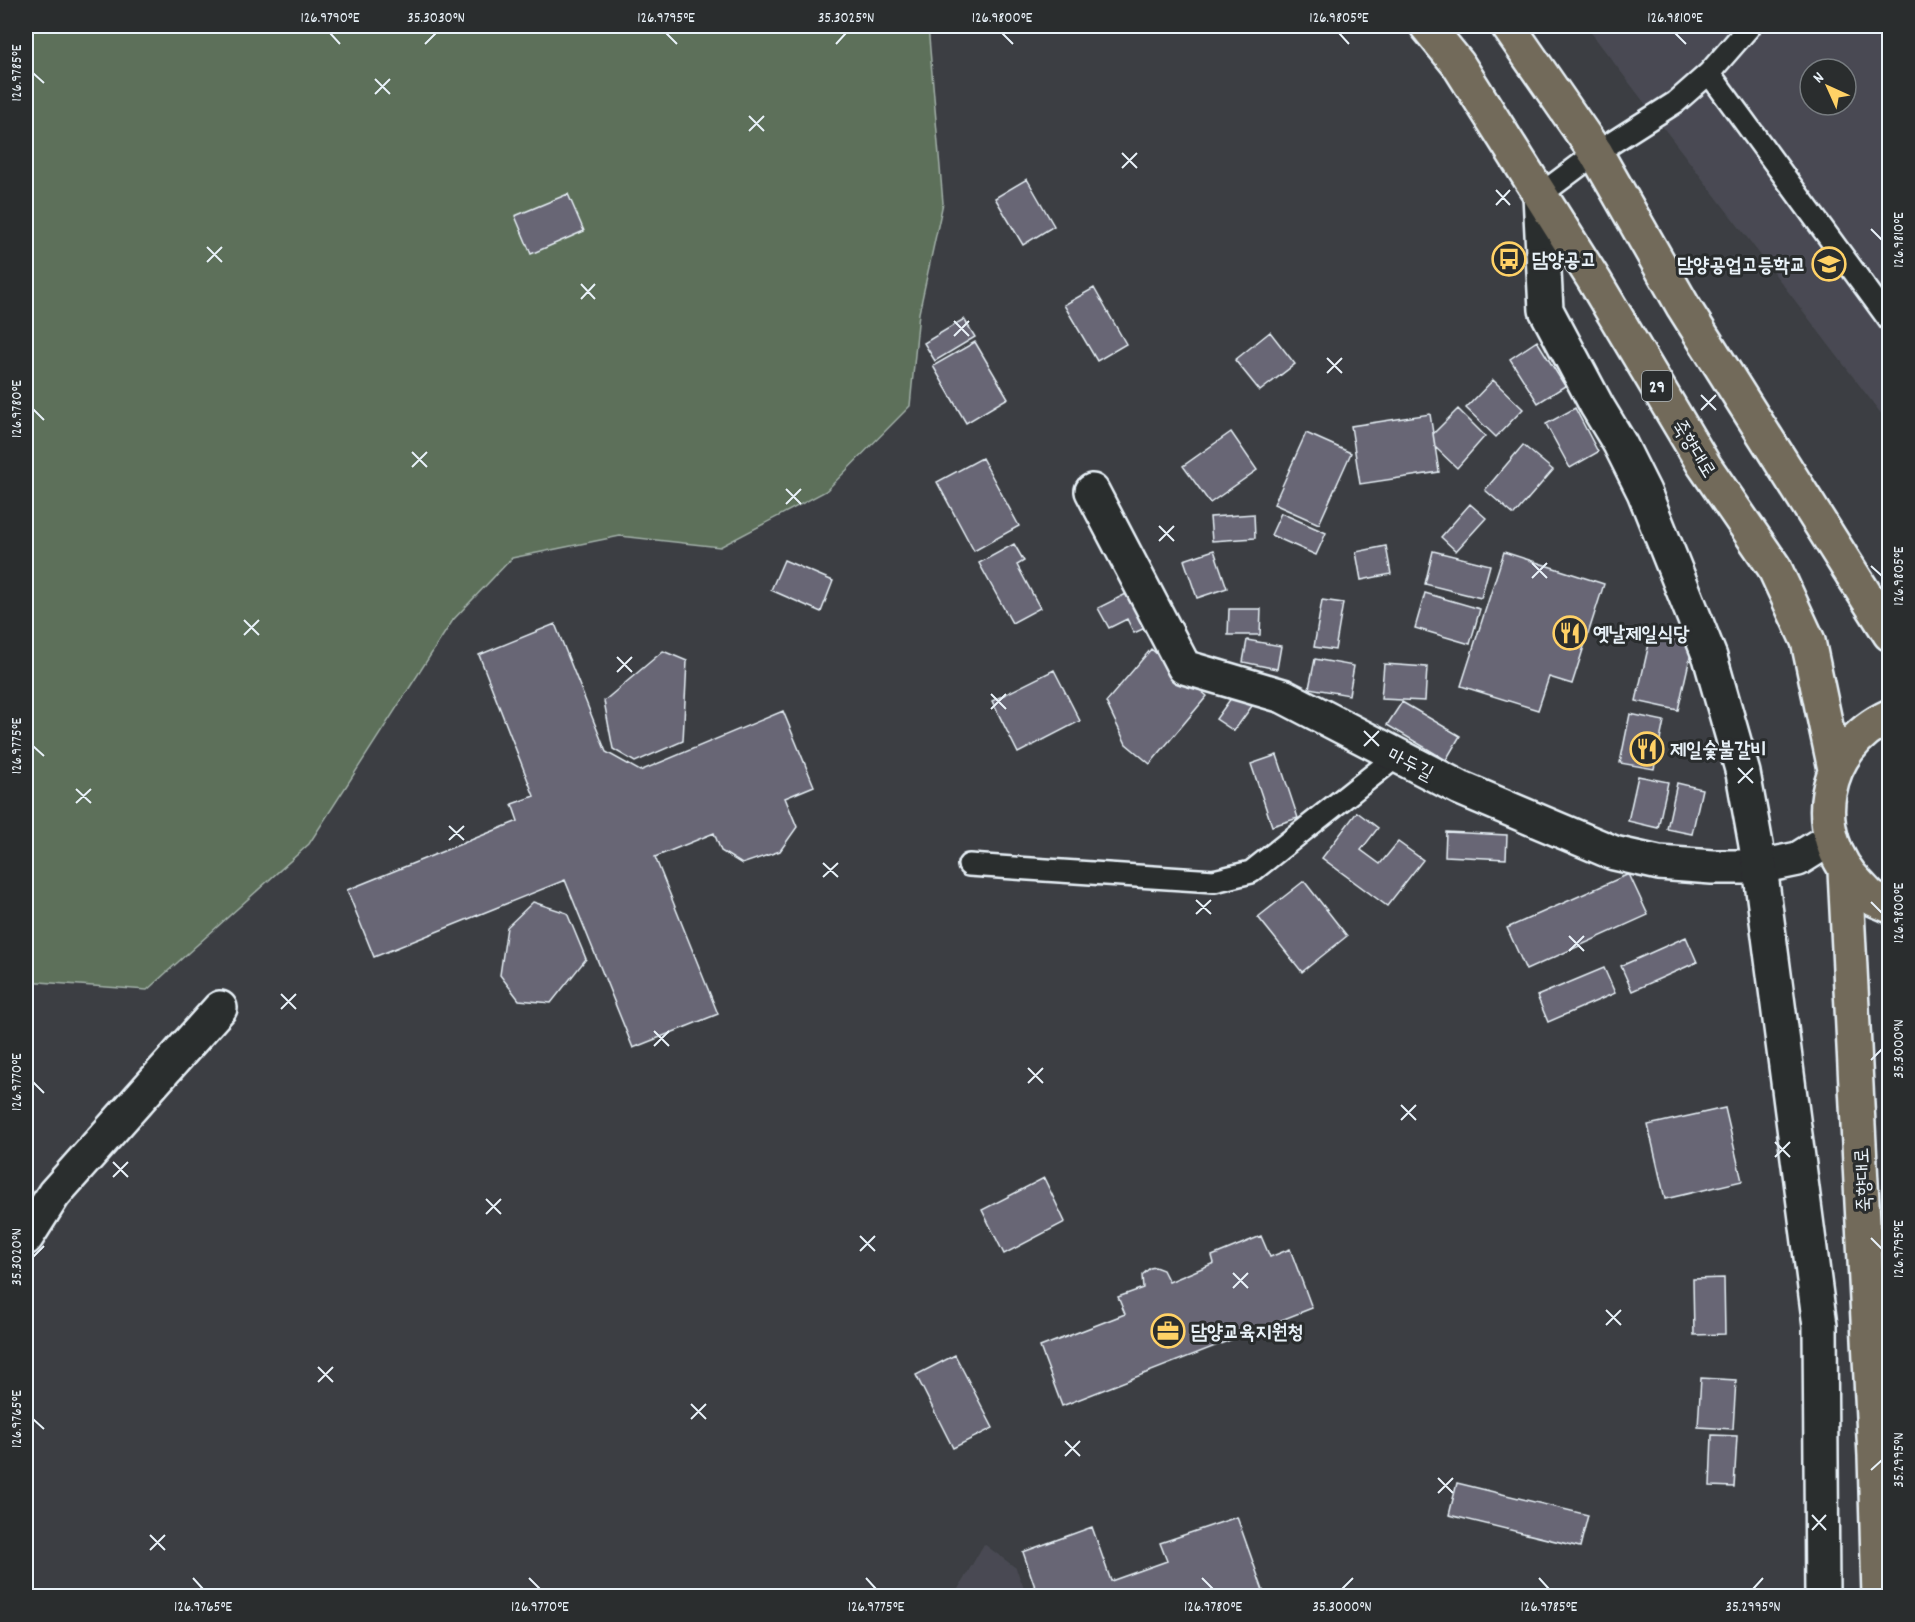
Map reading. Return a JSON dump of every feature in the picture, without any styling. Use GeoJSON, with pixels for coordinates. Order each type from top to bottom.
{"type":"FeatureCollection","features":[{"type":"Feature","properties":{"kind":"main road","name":"죽향대로"},"geometry":{"type":"LineString","coordinates":[[1427,26],[1458,64],[1594,280],[1704,465],[1774,567],[1808,641],[1822,697],[1835,769]]}},
{"type":"Feature","properties":{"kind":"main road"},"geometry":{"type":"LineString","coordinates":[[1508,26],[1596,153],[1683,306],[1890,634]]}},
{"type":"Feature","properties":{"kind":"main road"},"geometry":{"type":"LineString","coordinates":[[1890,716],[1875,722],[1852,743],[1835,769],[1827,803],[1830,839],[1845,871],[1872,898],[1890,906]]}},
{"type":"Feature","properties":{"kind":"main road","name":"죽향대로"},"geometry":{"type":"LineString","coordinates":[[1845,871],[1874,1432],[1879,1596]]}},
{"type":"Feature","properties":{"kind":"street"},"geometry":{"type":"LineString","coordinates":[[1540,195],[1546,310],[1644,492],[1710,657],[1743,773],[1760,867],[1820,1326],[1822,1596]]}},
{"type":"Feature","properties":{"kind":"street","name":"마두길"},"geometry":{"type":"LineString","coordinates":[[1092,491],[1184,666],[1283,696],[1460,788],[1614,853],[1659,863],[1712,867],[1760,867],[1798,859],[1830,839]]}},
{"type":"Feature","properties":{"kind":"street"},"geometry":{"type":"LineString","coordinates":[[26,1238],[54,1194],[220,1008]]}},
{"type":"Feature","properties":{"kind":"lane"},"geometry":{"type":"LineString","coordinates":[[1540,195],[1596,153],[1676,102],[1709,73],[1750,26]]}},
{"type":"Feature","properties":{"kind":"lane"},"geometry":{"type":"LineString","coordinates":[[1709,73],[1890,321]]}},
{"type":"Feature","properties":{"kind":"lane"},"geometry":{"type":"LineString","coordinates":[[969,865],[1214,881],[1251,872],[1397,756]]}},
{"type":"Feature","properties":{"kind":"shaded area","name":"담양공업고등학교"},"geometry":{"type":"Polygon","coordinates":[[[1586,26],[1889,26],[1889,424],[1586,26]]]}},
{"type":"Feature","properties":{"kind":"shaded area"},"geometry":{"type":"Polygon","coordinates":[[[984,1544],[1016,1568],[1027,1596],[954,1596],[984,1544]]]}},
{"type":"Feature","properties":{"kind":"green space"},"geometry":{"type":"Polygon","coordinates":[[[26,26],[928,26],[943,203],[919,313],[910,406],[826,491],[720,547],[620,536],[512,558],[453,620],[309,844],[147,990],[26,981],[26,26]]]}},
{"type":"Feature","properties":{"kind":"building"},"geometry":{"type":"Polygon","coordinates":[[[1027,179],[1054,226],[1023,245],[995,198],[1027,179]]]}},
{"type":"Feature","properties":{"kind":"building"},"geometry":{"type":"Polygon","coordinates":[[[568,194],[584,231],[531,254],[515,216],[568,194]]]}},
{"type":"Feature","properties":{"kind":"building"},"geometry":{"type":"Polygon","coordinates":[[[1094,288],[1126,344],[1097,361],[1064,305],[1094,288]]]}},
{"type":"Feature","properties":{"kind":"building"},"geometry":{"type":"Polygon","coordinates":[[[964,319],[975,337],[935,361],[924,343],[964,319]]]}},
{"type":"Feature","properties":{"kind":"building"},"geometry":{"type":"Polygon","coordinates":[[[1270,332],[1295,364],[1260,391],[1235,360],[1270,332]]]}},
{"type":"Feature","properties":{"kind":"building"},"geometry":{"type":"Polygon","coordinates":[[[1537,341],[1565,386],[1538,403],[1510,359],[1537,341]]]}},
{"type":"Feature","properties":{"kind":"building"},"geometry":{"type":"Polygon","coordinates":[[[975,342],[1008,398],[966,423],[933,366],[975,342]]]}},
{"type":"Feature","properties":{"kind":"building"},"geometry":{"type":"Polygon","coordinates":[[[1493,380],[1523,409],[1496,437],[1466,408],[1493,380]]]}},
{"type":"Feature","properties":{"kind":"building"},"geometry":{"type":"Polygon","coordinates":[[[1575,408],[1598,452],[1570,468],[1546,424],[1575,408]]]}},
{"type":"Feature","properties":{"kind":"building"},"geometry":{"type":"Polygon","coordinates":[[[1458,409],[1485,436],[1457,468],[1435,447],[1433,434],[1458,409]]]}},
{"type":"Feature","properties":{"kind":"building"},"geometry":{"type":"Polygon","coordinates":[[[1430,414],[1439,472],[1360,484],[1351,426],[1430,414]]]}},
{"type":"Feature","properties":{"kind":"building"},"geometry":{"type":"Polygon","coordinates":[[[1231,432],[1257,470],[1210,503],[1183,466],[1231,432]]]}},
{"type":"Feature","properties":{"kind":"building"},"geometry":{"type":"Polygon","coordinates":[[[1306,433],[1351,453],[1319,524],[1274,504],[1306,433]]]}},
{"type":"Feature","properties":{"kind":"building"},"geometry":{"type":"Polygon","coordinates":[[[1523,445],[1553,470],[1514,515],[1485,490],[1523,445]]]}},
{"type":"Feature","properties":{"kind":"building"},"geometry":{"type":"Polygon","coordinates":[[[982,458],[1019,526],[974,551],[937,482],[982,458]]]}},
{"type":"Feature","properties":{"kind":"building"},"geometry":{"type":"Polygon","coordinates":[[[1470,504],[1486,518],[1456,551],[1441,537],[1470,504]]]}},
{"type":"Feature","properties":{"kind":"building"},"geometry":{"type":"Polygon","coordinates":[[[1281,513],[1326,533],[1316,555],[1271,535],[1281,513]]]}},
{"type":"Feature","properties":{"kind":"building"},"geometry":{"type":"Polygon","coordinates":[[[1254,514],[1255,538],[1212,541],[1210,517],[1254,514]]]}},
{"type":"Feature","properties":{"kind":"building"},"geometry":{"type":"Polygon","coordinates":[[[1014,544],[1024,561],[1017,565],[1040,608],[1012,623],[979,563],[1014,544]]]}},
{"type":"Feature","properties":{"kind":"building"},"geometry":{"type":"Polygon","coordinates":[[[1386,546],[1391,574],[1361,580],[1356,552],[1386,546]]]}},
{"type":"Feature","properties":{"kind":"building"},"geometry":{"type":"Polygon","coordinates":[[[1214,550],[1227,588],[1197,598],[1184,560],[1214,550]]]}},
{"type":"Feature","properties":{"kind":"building"},"geometry":{"type":"Polygon","coordinates":[[[1433,551],[1490,565],[1481,598],[1425,584],[1433,551]]]}},
{"type":"Feature","properties":{"kind":"building"},"geometry":{"type":"Polygon","coordinates":[[[1504,552],[1604,584],[1572,684],[1549,677],[1538,710],[1461,686],[1504,552]]]}},
{"type":"Feature","properties":{"kind":"building"},"geometry":{"type":"Polygon","coordinates":[[[784,560],[833,581],[821,612],[771,590],[784,560]]]}},
{"type":"Feature","properties":{"kind":"building"},"geometry":{"type":"Polygon","coordinates":[[[1136,589],[1154,624],[1134,633],[1127,619],[1109,628],[1098,608],[1136,589]]]}},
{"type":"Feature","properties":{"kind":"building"},"geometry":{"type":"Polygon","coordinates":[[[1425,593],[1480,609],[1470,644],[1415,628],[1425,593]]]}},
{"type":"Feature","properties":{"kind":"building"},"geometry":{"type":"Polygon","coordinates":[[[1322,600],[1343,603],[1335,650],[1314,647],[1322,600]]]}},
{"type":"Feature","properties":{"kind":"building"},"geometry":{"type":"Polygon","coordinates":[[[1229,609],[1261,609],[1260,635],[1228,635],[1229,609]]]}},
{"type":"Feature","properties":{"kind":"building"},"geometry":{"type":"Polygon","coordinates":[[[555,624],[606,752],[640,771],[783,711],[814,786],[785,798],[797,827],[780,851],[742,864],[721,851],[714,833],[655,857],[718,1014],[633,1048],[565,880],[374,957],[347,890],[518,821],[512,804],[534,796],[479,655],[555,624]]]}},
{"type":"Feature","properties":{"kind":"building"},"geometry":{"type":"Polygon","coordinates":[[[1651,635],[1693,644],[1678,710],[1636,701],[1651,635]]]}},
{"type":"Feature","properties":{"kind":"building"},"geometry":{"type":"Polygon","coordinates":[[[1247,640],[1281,646],[1277,669],[1243,662],[1247,640]]]}},
{"type":"Feature","properties":{"kind":"building"},"geometry":{"type":"Polygon","coordinates":[[[1151,649],[1207,696],[1150,764],[1126,744],[1106,702],[1151,649]]]}},
{"type":"Feature","properties":{"kind":"building"},"geometry":{"type":"Polygon","coordinates":[[[663,651],[687,661],[683,741],[635,762],[613,749],[604,701],[663,651]]]}},
{"type":"Feature","properties":{"kind":"building"},"geometry":{"type":"Polygon","coordinates":[[[1315,659],[1354,666],[1349,695],[1309,688],[1315,659]]]}},
{"type":"Feature","properties":{"kind":"building"},"geometry":{"type":"Polygon","coordinates":[[[1384,664],[1427,667],[1425,701],[1381,699],[1384,664]]]}},
{"type":"Feature","properties":{"kind":"building"},"geometry":{"type":"Polygon","coordinates":[[[1054,670],[1080,721],[1018,753],[992,701],[1054,670]]]}},
{"type":"Feature","properties":{"kind":"building"},"geometry":{"type":"Polygon","coordinates":[[[1234,694],[1252,706],[1234,731],[1216,719],[1234,694]]]}},
{"type":"Feature","properties":{"kind":"building"},"geometry":{"type":"Polygon","coordinates":[[[1402,702],[1460,736],[1446,760],[1387,725],[1402,702]]]}},
{"type":"Feature","properties":{"kind":"building"},"geometry":{"type":"Polygon","coordinates":[[[1630,714],[1664,721],[1654,769],[1620,763],[1630,714]]]}},
{"type":"Feature","properties":{"kind":"building"},"geometry":{"type":"Polygon","coordinates":[[[1277,755],[1298,818],[1272,826],[1251,764],[1277,755]]]}},
{"type":"Feature","properties":{"kind":"building"},"geometry":{"type":"Polygon","coordinates":[[[1638,776],[1668,782],[1658,828],[1628,821],[1638,776]]]}},
{"type":"Feature","properties":{"kind":"building"},"geometry":{"type":"Polygon","coordinates":[[[1677,783],[1702,789],[1692,834],[1667,829],[1677,783]]]}},
{"type":"Feature","properties":{"kind":"building"},"geometry":{"type":"Polygon","coordinates":[[[1357,812],[1378,828],[1361,850],[1380,864],[1398,842],[1423,860],[1387,906],[1322,858],[1357,812]]]}},
{"type":"Feature","properties":{"kind":"building"},"geometry":{"type":"Polygon","coordinates":[[[1446,832],[1507,835],[1506,859],[1445,856],[1446,832]]]}},
{"type":"Feature","properties":{"kind":"building"},"geometry":{"type":"Polygon","coordinates":[[[1629,874],[1648,915],[1526,970],[1507,928],[1629,874]]]}},
{"type":"Feature","properties":{"kind":"building"},"geometry":{"type":"Polygon","coordinates":[[[1304,881],[1347,936],[1302,972],[1258,917],[1304,881]]]}},
{"type":"Feature","properties":{"kind":"building"},"geometry":{"type":"Polygon","coordinates":[[[533,902],[567,913],[586,959],[551,1003],[519,1000],[500,975],[507,927],[533,902]]]}},
{"type":"Feature","properties":{"kind":"building"},"geometry":{"type":"Polygon","coordinates":[[[1686,937],[1697,962],[1632,991],[1621,966],[1686,937]]]}},
{"type":"Feature","properties":{"kind":"building"},"geometry":{"type":"Polygon","coordinates":[[[1604,968],[1615,993],[1548,1022],[1537,996],[1604,968]]]}},
{"type":"Feature","properties":{"kind":"building"},"geometry":{"type":"Polygon","coordinates":[[[1725,1108],[1742,1181],[1665,1199],[1648,1125],[1725,1108]]]}},
{"type":"Feature","properties":{"kind":"building"},"geometry":{"type":"Polygon","coordinates":[[[1044,1178],[1065,1222],[1004,1254],[982,1210],[1044,1178]]]}},
{"type":"Feature","properties":{"kind":"building","name":"담양교육지원청"},"geometry":{"type":"Polygon","coordinates":[[[1261,1236],[1270,1257],[1290,1249],[1312,1308],[1062,1406],[1040,1347],[1125,1314],[1118,1297],[1143,1288],[1142,1275],[1150,1268],[1163,1270],[1169,1282],[1214,1263],[1212,1256],[1261,1236]]]}},
{"type":"Feature","properties":{"kind":"building"},"geometry":{"type":"Polygon","coordinates":[[[1724,1278],[1725,1334],[1694,1335],[1693,1279],[1724,1278]]]}},
{"type":"Feature","properties":{"kind":"building"},"geometry":{"type":"Polygon","coordinates":[[[955,1355],[993,1428],[953,1448],[916,1375],[955,1355]]]}},
{"type":"Feature","properties":{"kind":"building"},"geometry":{"type":"Polygon","coordinates":[[[1701,1378],[1736,1380],[1733,1429],[1698,1427],[1701,1378]]]}},
{"type":"Feature","properties":{"kind":"building"},"geometry":{"type":"Polygon","coordinates":[[[1712,1435],[1737,1436],[1734,1487],[1710,1486],[1712,1435]]]}},
{"type":"Feature","properties":{"kind":"building"},"geometry":{"type":"Polygon","coordinates":[[[1457,1483],[1588,1515],[1580,1547],[1449,1515],[1457,1483]]]}},
{"type":"Feature","properties":{"kind":"building"},"geometry":{"type":"Polygon","coordinates":[[[1237,1517],[1265,1596],[1038,1596],[1023,1552],[1092,1527],[1111,1581],[1167,1561],[1160,1543],[1237,1517]]]}},
{"type":"Feature","properties":{"kind":"place","name":"담양공고"},"geometry":{"type":"Point","coordinates":[1509,259]}},
{"type":"Feature","properties":{"kind":"place","name":"담양공업고등학교"},"geometry":{"type":"Point","coordinates":[1829,264]}},
{"type":"Feature","properties":{"kind":"place","name":"옛날제일식당"},"geometry":{"type":"Point","coordinates":[1570,633]}},
{"type":"Feature","properties":{"kind":"place","name":"제일숯불갈비"},"geometry":{"type":"Point","coordinates":[1647,749]}},
{"type":"Feature","properties":{"kind":"place","name":"담양교육지원청"},"geometry":{"type":"Point","coordinates":[1168,1331]}}]}
